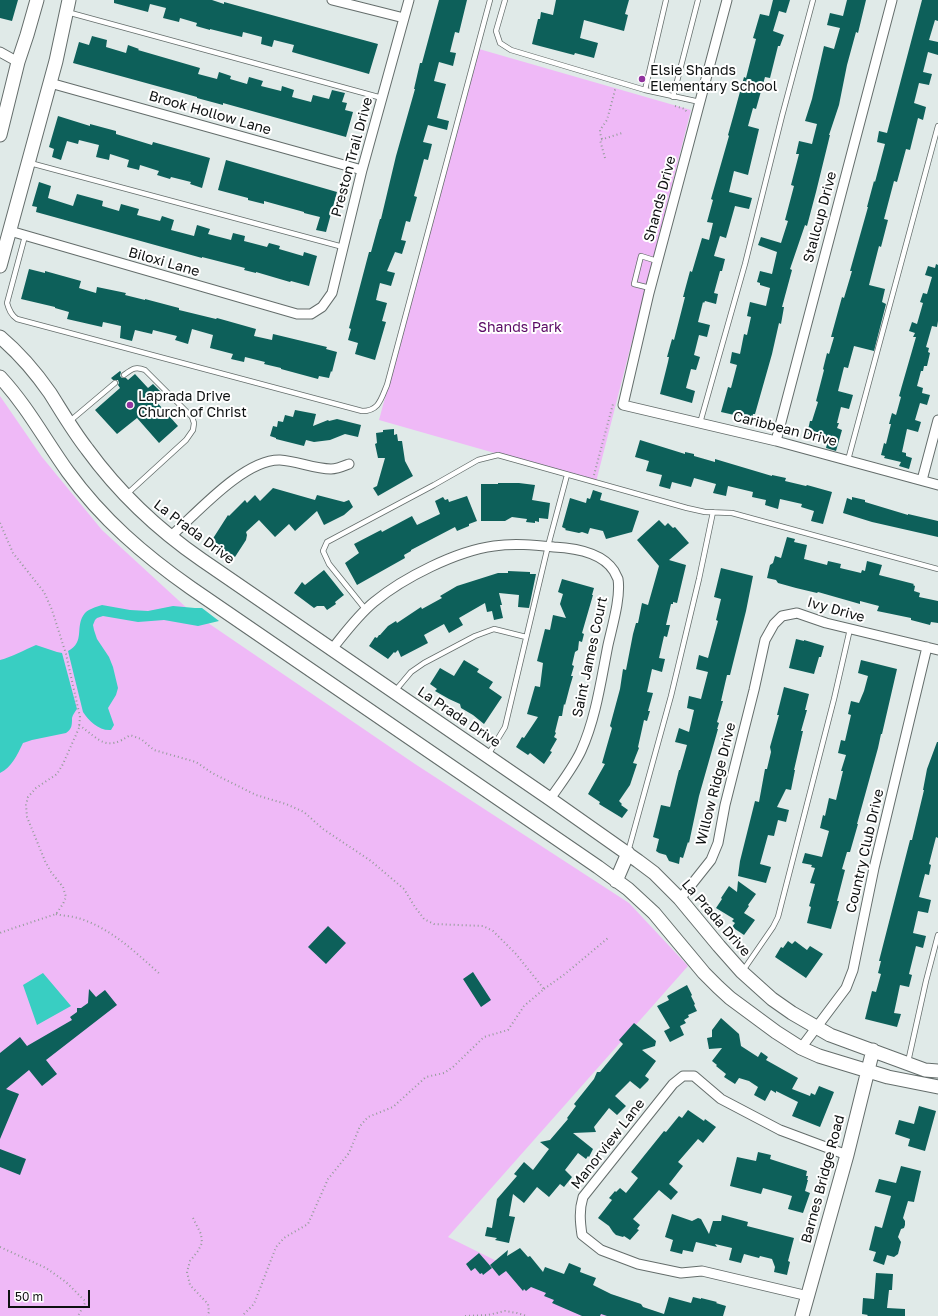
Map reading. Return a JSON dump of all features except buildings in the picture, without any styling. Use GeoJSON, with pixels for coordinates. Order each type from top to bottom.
{"type":"FeatureCollection","features":[{"type":"Feature","properties":{"kind":"main road"},"geometry":{"type":"LineString","coordinates":[[0,135],[18,62],[37,0]]}},
{"type":"Feature","properties":{"kind":"main road"},"geometry":{"type":"LineString","coordinates":[[0,266],[50,83],[68,6]]}},
{"type":"Feature","properties":{"kind":"main road","name":"La Prada Drive"},"geometry":{"type":"LineString","coordinates":[[0,337],[42,382],[93,458],[125,496],[170,538],[628,853],[654,873],[680,899],[742,972],[792,1013],[830,1035],[925,1070],[938,1071]]}},
{"type":"Feature","properties":{"kind":"main road"},"geometry":{"type":"LineString","coordinates":[[0,378],[25,408],[52,449],[99,511],[151,559],[628,889],[654,913],[704,973],[730,998],[776,1032],[801,1048],[867,1072],[938,1087]]}},
{"type":"Feature","properties":{"kind":"main road"},"geometry":{"type":"LineString","coordinates":[[616,880],[628,853]]}},
{"type":"Feature","properties":{"kind":"main road","name":"Barnes Bridge Road"},"geometry":{"type":"LineString","coordinates":[[802,1316],[847,1155],[873,1050]]}},
{"type":"Feature","properties":{"kind":"street"},"geometry":{"type":"LineString","coordinates":[[332,0],[404,18]]}},
{"type":"Feature","properties":{"kind":"street","name":"Preston Trail Drive"},"geometry":{"type":"LineString","coordinates":[[311,314],[322,307],[332,293],[362,170],[408,0]]}},
{"type":"Feature","properties":{"kind":"street","name":"Shands Drive"},"geometry":{"type":"LineString","coordinates":[[623,405],[650,288],[727,0]]}},
{"type":"Feature","properties":{"kind":"street","name":"Stallcup Drive"},"geometry":{"type":"LineString","coordinates":[[776,440],[892,0]]}},
{"type":"Feature","properties":{"kind":"street"},"geometry":{"type":"LineString","coordinates":[[0,52],[18,62]]}},
{"type":"Feature","properties":{"kind":"street","name":"Brook Hollow Lane"},"geometry":{"type":"LineString","coordinates":[[50,83],[362,170]]}},
{"type":"Feature","properties":{"kind":"street","name":"Biloxi Lane"},"geometry":{"type":"LineString","coordinates":[[10,231],[297,314],[311,314]]}},
{"type":"Feature","properties":{"kind":"street","name":"Caribbean Drive"},"geometry":{"type":"LineString","coordinates":[[623,405],[776,440],[938,485]]}},
{"type":"Feature","properties":{"kind":"street"},"geometry":{"type":"LineString","coordinates":[[922,480],[938,420]]}},
{"type":"Feature","properties":{"kind":"street"},"geometry":{"type":"LineString","coordinates":[[170,538],[228,484],[261,463],[282,460],[332,469],[349,464]]}},
{"type":"Feature","properties":{"kind":"street","name":"Saint James Court"},"geometry":{"type":"LineString","coordinates":[[332,649],[374,602],[417,574],[461,554],[480,548],[519,544],[572,548],[594,555],[613,569],[618,578],[615,615],[587,735],[574,764],[550,799]]}},
{"type":"Feature","properties":{"kind":"street","name":"Ivy Drive"},"geometry":{"type":"LineString","coordinates":[[754,690],[765,640],[774,624],[782,616],[797,613],[826,623],[938,650]]}},
{"type":"Feature","properties":{"kind":"street","name":"Country Club Drive"},"geometry":{"type":"LineString","coordinates":[[801,1048],[846,988],[854,970],[874,868],[927,647]]}},
{"type":"Feature","properties":{"kind":"street","name":"Willow Ridge Drive"},"geometry":{"type":"LineString","coordinates":[[680,899],[711,860],[718,843],[725,805],[754,690]]}},
{"type":"Feature","properties":{"kind":"street","name":"Manorview Lane"},"geometry":{"type":"LineString","coordinates":[[808,1296],[702,1271],[681,1273],[638,1264],[602,1250],[582,1235],[579,1217],[583,1197],[673,1084],[683,1076],[694,1076],[721,1099],[780,1130],[847,1155]]}},
{"type":"Feature","properties":{"kind":"lane"},"geometry":{"type":"LineString","coordinates":[[25,236],[7,303],[8,309],[12,316],[17,319],[362,411],[374,409],[379,403],[387,385],[490,0]]}},
{"type":"Feature","properties":{"kind":"lane"},"geometry":{"type":"LineString","coordinates":[[505,0],[496,31],[500,44],[511,50],[645,90],[700,102]]}},
{"type":"Feature","properties":{"kind":"lane"},"geometry":{"type":"LineString","coordinates":[[645,90],[666,0]]}},
{"type":"Feature","properties":{"kind":"lane"},"geometry":{"type":"LineString","coordinates":[[673,96],[698,0]]}},
{"type":"Feature","properties":{"kind":"lane"},"geometry":{"type":"LineString","coordinates":[[700,423],[745,264],[813,0]]}},
{"type":"Feature","properties":{"kind":"lane"},"geometry":{"type":"LineString","coordinates":[[68,6],[382,98]]}},
{"type":"Feature","properties":{"kind":"lane"},"geometry":{"type":"LineString","coordinates":[[848,460],[938,126]]}},
{"type":"Feature","properties":{"kind":"lane"},"geometry":{"type":"LineString","coordinates":[[28,162],[343,248]]}},
{"type":"Feature","properties":{"kind":"lane"},"geometry":{"type":"LineString","coordinates":[[650,288],[634,284],[641,256],[658,261]]}},
{"type":"Feature","properties":{"kind":"lane"},"geometry":{"type":"LineString","coordinates":[[124,375],[131,369],[138,368],[145,370],[182,405],[192,417],[194,423],[193,430],[186,440],[125,496]]}},
{"type":"Feature","properties":{"kind":"lane"},"geometry":{"type":"LineString","coordinates":[[68,422],[115,383]]}},
{"type":"Feature","properties":{"kind":"lane"},"geometry":{"type":"LineString","coordinates":[[366,610],[330,564],[323,551],[327,542],[478,460],[498,455],[686,508],[705,512],[732,513],[938,569]]}},
{"type":"Feature","properties":{"kind":"lane"},"geometry":{"type":"LineString","coordinates":[[487,756],[505,727],[548,546],[567,475]]}},
{"type":"Feature","properties":{"kind":"lane"},"geometry":{"type":"LineString","coordinates":[[628,853],[671,696],[713,512]]}},
{"type":"Feature","properties":{"kind":"lane"},"geometry":{"type":"LineString","coordinates":[[394,693],[411,672],[424,663],[475,636],[494,629],[526,637]]}},
{"type":"Feature","properties":{"kind":"lane"},"geometry":{"type":"LineString","coordinates":[[742,972],[773,927],[778,917],[834,698],[850,629]]}},
{"type":"Feature","properties":{"kind":"lane"},"geometry":{"type":"LineString","coordinates":[[908,1064],[926,981],[938,935]]}},
{"type":"Feature","properties":{"kind":"path"},"geometry":{"type":"LineString","coordinates":[[606,158],[600,140],[622,133]]}},
{"type":"Feature","properties":{"kind":"path"},"geometry":{"type":"LineString","coordinates":[[0,523],[13,553],[44,592],[52,610],[66,654],[80,717],[80,725],[57,774],[36,788],[28,797],[26,805],[27,816],[45,861],[51,872],[64,887],[66,897],[64,904],[56,914]]}},
{"type":"Feature","properties":{"kind":"path"},"geometry":{"type":"LineString","coordinates":[[80,725],[107,744],[114,744],[122,741],[130,735],[135,736],[154,750],[196,762],[212,773],[256,795],[286,804],[304,812],[323,829],[371,861],[404,888],[424,920],[434,924],[483,926],[493,931],[516,954],[544,989]]}},
{"type":"Feature","properties":{"kind":"path"},"geometry":{"type":"LineString","coordinates":[[0,933],[56,914],[77,918],[105,929],[120,939],[161,975]]}},
{"type":"Feature","properties":{"kind":"path"},"geometry":{"type":"LineString","coordinates":[[242,1316],[254,1304],[276,1246],[284,1238],[308,1224],[328,1179],[349,1153],[360,1126],[368,1117],[393,1107],[426,1077],[444,1073],[453,1067],[484,1037],[508,1030],[524,1006],[608,938]]}},
{"type":"Feature","properties":{"kind":"path"},"geometry":{"type":"LineString","coordinates":[[193,1218],[201,1234],[202,1243],[190,1261],[187,1272],[190,1285],[208,1304],[209,1312],[207,1316]]}},
{"type":"Feature","properties":{"kind":"path"},"geometry":{"type":"LineString","coordinates":[[0,1247],[46,1268],[66,1282],[84,1300],[85,1303],[78,1316]]}},
{"type":"Feature","properties":{"kind":"path"},"geometry":{"type":"LineString","coordinates":[[465,1316],[488,1315],[505,1311],[527,1316]]}},
{"type":"Feature","properties":{"kind":"green space","name":"Shands Park"},"geometry":{"type":"Polygon","coordinates":[[[479,49],[691,110],[596,482],[379,420],[479,49]]]}},
{"type":"Feature","properties":{"kind":"green space"},"geometry":{"type":"Polygon","coordinates":[[[0,396],[42,457],[102,530],[189,610],[415,764],[629,903],[688,966],[448,1237],[608,1316],[0,1316],[0,396]]]}},
{"type":"Feature","properties":{"kind":"water"},"geometry":{"type":"Polygon","coordinates":[[[102,605],[130,610],[148,611],[173,606],[202,608],[219,621],[198,626],[164,620],[138,622],[103,616],[95,620],[93,625],[97,639],[109,657],[118,688],[116,695],[108,708],[114,725],[111,730],[98,727],[88,719],[83,712],[68,651],[77,643],[80,623],[85,613],[102,605]]]}},
{"type":"Feature","properties":{"kind":"water"},"geometry":{"type":"Polygon","coordinates":[[[36,645],[62,653],[77,709],[72,718],[71,727],[66,733],[23,743],[11,764],[0,773],[0,660],[36,645]]]}},
{"type":"Feature","properties":{"kind":"water"},"geometry":{"type":"Polygon","coordinates":[[[43,973],[71,1006],[37,1025],[23,985],[43,973]]]}},
{"type":"Feature","properties":{"kind":"place","name":"Elsie Shands Elementary School"},"geometry":{"type":"Point","coordinates":[642,79]}},
{"type":"Feature","properties":{"kind":"place","name":"Laprada Drive Church of Christ"},"geometry":{"type":"Point","coordinates":[130,405]}}]}
